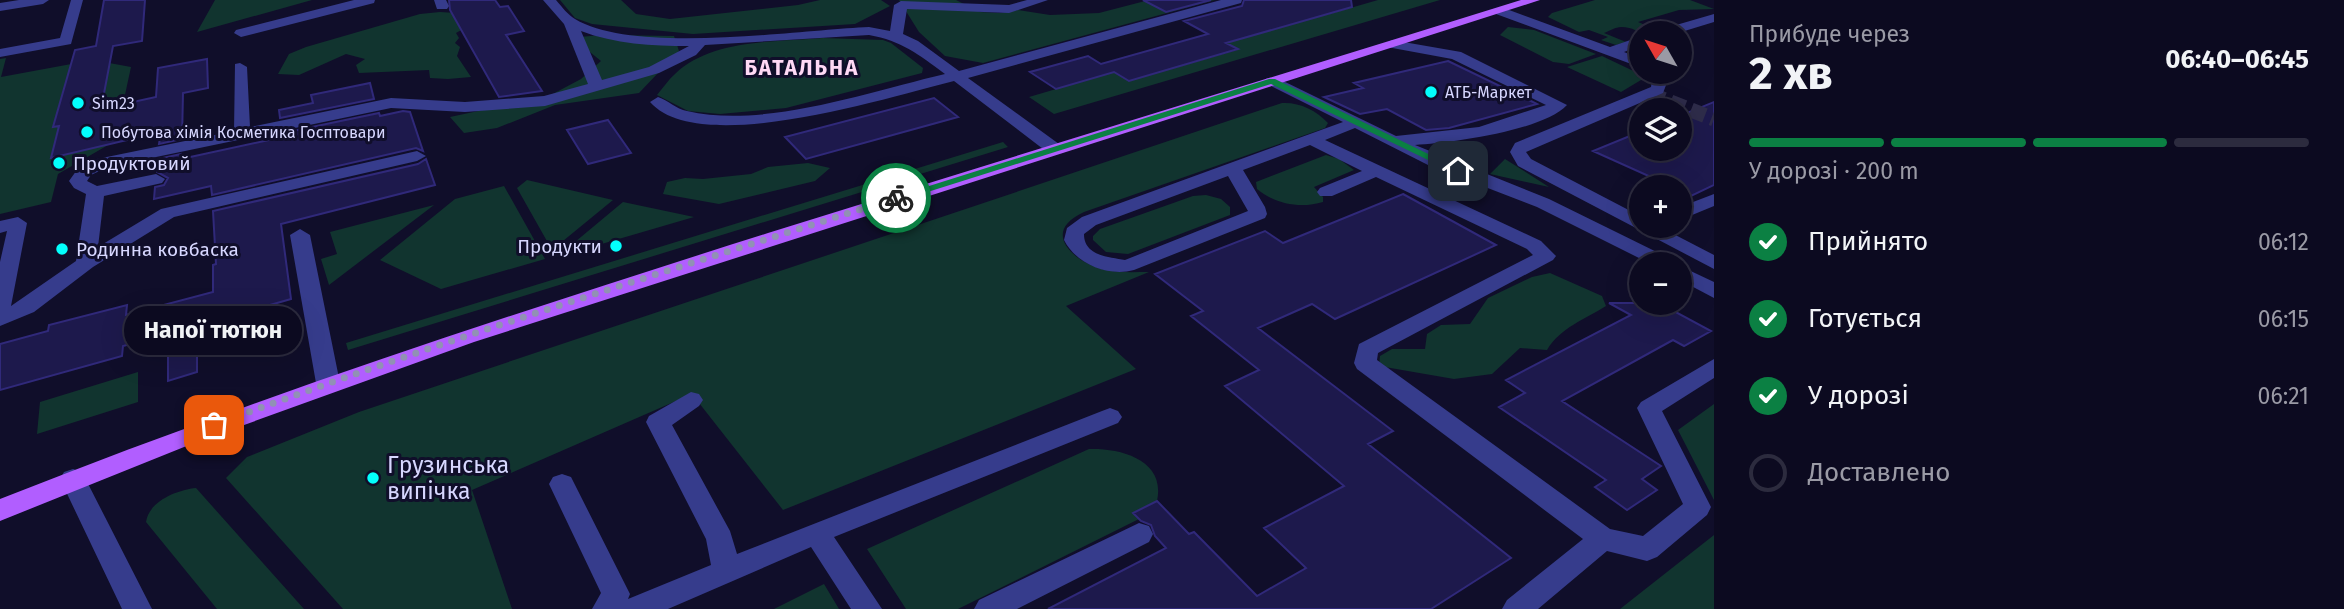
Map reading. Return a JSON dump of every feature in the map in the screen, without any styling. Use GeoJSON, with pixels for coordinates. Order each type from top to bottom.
{"type":"FeatureCollection","features":[{"type":"Feature","properties":{"kind":"main road"},"geometry":{"type":"LineString","coordinates":[[0,510],[73,479],[328,383],[548,309],[1053,148],[1534,0]]}},
{"type":"Feature","properties":{"kind":"street"},"geometry":{"type":"LineString","coordinates":[[0,6],[5,0]]}},
{"type":"Feature","properties":{"kind":"street"},"geometry":{"type":"LineString","coordinates":[[0,6],[43,0]]}},
{"type":"Feature","properties":{"kind":"street"},"geometry":{"type":"LineString","coordinates":[[0,52],[66,41],[77,0]]}},
{"type":"Feature","properties":{"kind":"street"},"geometry":{"type":"LineString","coordinates":[[241,33],[369,0]]}},
{"type":"Feature","properties":{"kind":"street"},"geometry":{"type":"LineString","coordinates":[[549,0],[570,22],[597,87]]}},
{"type":"Feature","properties":{"kind":"street"},"geometry":{"type":"LineString","coordinates":[[896,36],[901,5],[1009,9],[1042,0]]}},
{"type":"Feature","properties":{"kind":"street"},"geometry":{"type":"LineString","coordinates":[[658,102],[680,115],[733,122],[788,116],[957,76],[1236,0]]}},
{"type":"Feature","properties":{"kind":"street"},"geometry":{"type":"LineString","coordinates":[[1500,11],[1629,59]]}},
{"type":"Feature","properties":{"kind":"street"},"geometry":{"type":"LineString","coordinates":[[1692,25],[1714,18]]}},
{"type":"Feature","properties":{"kind":"street"},"geometry":{"type":"LineString","coordinates":[[570,22],[604,34],[701,41],[841,31],[869,31],[896,36],[914,44],[1053,148]]}},
{"type":"Feature","properties":{"kind":"street"},"geometry":{"type":"LineString","coordinates":[[156,179],[95,192],[78,181],[85,171],[103,163],[391,103],[465,107],[545,101],[654,70],[691,52],[701,41]]}},
{"type":"Feature","properties":{"kind":"street"},"geometry":{"type":"LineString","coordinates":[[1392,44],[1456,55],[1559,105],[1538,116],[1480,134],[1440,140],[1392,141]]}},
{"type":"Feature","properties":{"kind":"street"},"geometry":{"type":"LineString","coordinates":[[1611,52],[1629,45]]}},
{"type":"Feature","properties":{"kind":"street"},"geometry":{"type":"LineString","coordinates":[[240,67],[242,135]]}},
{"type":"Feature","properties":{"kind":"street"},"geometry":{"type":"LineString","coordinates":[[1272,81],[1392,141],[1482,181],[1543,203],[1642,252]]}},
{"type":"Feature","properties":{"kind":"street"},"geometry":{"type":"LineString","coordinates":[[1629,217],[1524,162],[1518,152],[1521,147],[1658,90],[1659,84]]}},
{"type":"Feature","properties":{"kind":"street"},"geometry":{"type":"LineString","coordinates":[[1233,167],[1241,183],[1256,202],[1258,214],[1127,266],[1098,262],[1078,248],[1074,232],[1080,226],[1233,167],[1355,123]]}},
{"type":"Feature","properties":{"kind":"street"},"geometry":{"type":"LineString","coordinates":[[1311,139],[1534,245],[1546,256],[1367,349],[1366,363],[1603,539],[1647,549],[1698,507],[1649,408],[1714,368]]}},
{"type":"Feature","properties":{"kind":"street"},"geometry":{"type":"LineString","coordinates":[[0,320],[27,307],[86,263],[168,213],[417,156]]}},
{"type":"Feature","properties":{"kind":"street"},"geometry":{"type":"LineString","coordinates":[[1326,192],[1376,171]]}},
{"type":"Feature","properties":{"kind":"street"},"geometry":{"type":"LineString","coordinates":[[86,263],[95,192]]}},
{"type":"Feature","properties":{"kind":"street"},"geometry":{"type":"LineString","coordinates":[[1692,209],[1714,199]]}},
{"type":"Feature","properties":{"kind":"street"},"geometry":{"type":"LineString","coordinates":[[0,227],[18,223],[0,309]]}},
{"type":"Feature","properties":{"kind":"street"},"geometry":{"type":"LineString","coordinates":[[300,235],[328,383]]}},
{"type":"Feature","properties":{"kind":"street"},"geometry":{"type":"LineString","coordinates":[[1669,238],[1714,263]]}},
{"type":"Feature","properties":{"kind":"street"},"geometry":{"type":"LineString","coordinates":[[1692,279],[1714,291]]}},
{"type":"Feature","properties":{"kind":"street"},"geometry":{"type":"LineString","coordinates":[[691,400],[658,422],[720,539],[726,571]]}},
{"type":"Feature","properties":{"kind":"street"},"geometry":{"type":"LineString","coordinates":[[637,609],[816,533],[1110,417]]}},
{"type":"Feature","properties":{"kind":"street"},"geometry":{"type":"LineString","coordinates":[[73,479],[137,609]]}},
{"type":"Feature","properties":{"kind":"street"},"geometry":{"type":"LineString","coordinates":[[562,484],[615,594],[607,609]]}},
{"type":"Feature","properties":{"kind":"street"},"geometry":{"type":"LineString","coordinates":[[816,533],[867,609]]}},
{"type":"Feature","properties":{"kind":"street"},"geometry":{"type":"LineString","coordinates":[[989,609],[1139,534]]}},
{"type":"Feature","properties":{"kind":"street"},"geometry":{"type":"LineString","coordinates":[[1517,609],[1603,539]]}},
{"type":"Feature","properties":{"kind":"green space"},"geometry":{"type":"Polygon","coordinates":[[[215,0],[312,0],[197,32],[215,0]]]}},
{"type":"Feature","properties":{"kind":"green space"},"geometry":{"type":"Polygon","coordinates":[[[560,0],[621,0],[636,14],[670,19],[798,5],[820,0],[881,0],[890,6],[855,24],[693,34],[592,24],[575,18],[560,0]]]}},
{"type":"Feature","properties":{"kind":"green space"},"geometry":{"type":"Polygon","coordinates":[[[899,0],[956,0],[980,12],[1018,10],[1050,15],[1099,13],[1149,0],[1215,0],[983,63],[945,56],[919,32],[899,0]]]}},
{"type":"Feature","properties":{"kind":"green space"},"geometry":{"type":"Polygon","coordinates":[[[1378,0],[1440,0],[1054,114],[1029,97],[1114,72],[1129,81],[1237,50],[1226,43],[1311,9],[1326,15],[1378,0]]]}},
{"type":"Feature","properties":{"kind":"green space"},"geometry":{"type":"Polygon","coordinates":[[[1595,0],[1690,0],[1714,9],[1679,10],[1641,21],[1629,21],[1629,28],[1615,28],[1604,33],[1626,42],[1616,45],[1601,40],[1608,37],[1589,30],[1579,32],[1548,17],[1552,13],[1595,0]]]}},
{"type":"Feature","properties":{"kind":"green space"},"geometry":{"type":"Polygon","coordinates":[[[456,13],[470,25],[456,33],[459,38],[455,43],[460,47],[457,56],[471,77],[430,78],[429,70],[359,73],[356,65],[365,59],[346,54],[299,75],[278,74],[289,54],[306,47],[420,14],[456,13]]]}},
{"type":"Feature","properties":{"kind":"green space"},"geometry":{"type":"Polygon","coordinates":[[[1508,27],[1534,30],[1596,54],[1569,64],[1553,62],[1500,35],[1508,27]]]}},
{"type":"Feature","properties":{"kind":"green space"},"geometry":{"type":"Polygon","coordinates":[[[674,36],[679,51],[639,93],[555,105],[497,128],[464,133],[450,117],[549,96],[581,79],[601,61],[585,48],[580,37],[674,36]]]}},
{"type":"Feature","properties":{"kind":"green space"},"geometry":{"type":"Polygon","coordinates":[[[823,38],[883,40],[891,43],[923,68],[922,73],[786,108],[720,114],[688,111],[657,95],[675,74],[707,54],[745,44],[823,38]]]}},
{"type":"Feature","properties":{"kind":"green space"},"geometry":{"type":"Polygon","coordinates":[[[1602,56],[1629,69],[1629,84],[1634,84],[1621,92],[1567,67],[1602,56]]]}},
{"type":"Feature","properties":{"kind":"green space"},"geometry":{"type":"Polygon","coordinates":[[[6,58],[1,77],[93,60],[131,67],[115,141],[58,174],[51,202],[0,214],[0,59],[6,58]]]}},
{"type":"Feature","properties":{"kind":"green space"},"geometry":{"type":"Polygon","coordinates":[[[1282,103],[1307,108],[1328,123],[1325,128],[1084,212],[1064,228],[1066,246],[1093,266],[1122,272],[1149,272],[1066,306],[1136,369],[783,510],[692,394],[472,490],[512,609],[343,609],[226,478],[247,457],[359,412],[1282,103]]]}},
{"type":"Feature","properties":{"kind":"green space"},"geometry":{"type":"Polygon","coordinates":[[[1003,142],[1008,147],[348,350],[346,343],[1003,142]]]}},
{"type":"Feature","properties":{"kind":"green space"},"geometry":{"type":"Polygon","coordinates":[[[1326,155],[1339,159],[1354,170],[1314,187],[1323,197],[1323,202],[1288,204],[1257,189],[1256,182],[1326,155]]]}},
{"type":"Feature","properties":{"kind":"green space"},"geometry":{"type":"Polygon","coordinates":[[[1505,159],[1549,187],[1490,174],[1505,159]]]}},
{"type":"Feature","properties":{"kind":"green space"},"geometry":{"type":"Polygon","coordinates":[[[808,163],[830,168],[815,181],[719,204],[663,194],[667,182],[685,178],[751,174],[768,167],[808,163]]]}},
{"type":"Feature","properties":{"kind":"green space"},"geometry":{"type":"Polygon","coordinates":[[[527,180],[613,200],[552,250],[517,188],[527,180]]]}},
{"type":"Feature","properties":{"kind":"green space"},"geometry":{"type":"Polygon","coordinates":[[[504,186],[545,259],[441,289],[380,260],[455,199],[504,186]]]}},
{"type":"Feature","properties":{"kind":"green space"},"geometry":{"type":"Polygon","coordinates":[[[1206,195],[1221,199],[1230,207],[1230,215],[1128,254],[1106,252],[1093,240],[1093,236],[1100,229],[1193,196],[1206,195]]]}},
{"type":"Feature","properties":{"kind":"green space"},"geometry":{"type":"Polygon","coordinates":[[[623,202],[694,217],[557,257],[623,202]]]}},
{"type":"Feature","properties":{"kind":"green space"},"geometry":{"type":"Polygon","coordinates":[[[434,205],[329,285],[321,259],[337,254],[330,232],[434,205]]]}},
{"type":"Feature","properties":{"kind":"green space"},"geometry":{"type":"Polygon","coordinates":[[[1550,273],[1602,296],[1606,306],[1559,335],[1547,350],[1520,348],[1492,374],[1454,379],[1379,366],[1380,356],[1392,349],[1425,349],[1427,334],[1441,325],[1470,324],[1488,298],[1532,277],[1550,273]]]}},
{"type":"Feature","properties":{"kind":"green space"},"geometry":{"type":"Polygon","coordinates":[[[138,372],[138,402],[37,434],[40,402],[138,372]]]}},
{"type":"Feature","properties":{"kind":"green space"},"geometry":{"type":"Polygon","coordinates":[[[1714,404],[1714,500],[1678,430],[1714,404]]]}},
{"type":"Feature","properties":{"kind":"green space"},"geometry":{"type":"Polygon","coordinates":[[[1089,449],[1127,454],[1148,466],[1155,475],[1157,501],[1139,519],[958,609],[906,609],[867,549],[1089,449]]]}},
{"type":"Feature","properties":{"kind":"green space"},"geometry":{"type":"Polygon","coordinates":[[[196,488],[304,609],[217,609],[146,522],[152,508],[165,498],[196,488]]]}},
{"type":"Feature","properties":{"kind":"green space"},"geometry":{"type":"Polygon","coordinates":[[[1714,535],[1714,609],[1620,609],[1714,535]]]}},
{"type":"Feature","properties":{"kind":"green space"},"geometry":{"type":"Polygon","coordinates":[[[824,584],[839,609],[774,609],[824,584]]]}},
{"type":"Feature","properties":{"kind":"building"},"geometry":{"type":"Polygon","coordinates":[[[104,0],[145,0],[142,41],[113,46],[101,109],[156,97],[158,68],[207,59],[208,88],[183,93],[182,139],[159,144],[161,132],[51,158],[59,126],[53,127],[75,50],[96,46],[104,0]]]}},
{"type":"Feature","properties":{"kind":"building"},"geometry":{"type":"Polygon","coordinates":[[[449,0],[495,0],[500,7],[508,6],[524,31],[506,35],[542,91],[499,97],[450,10],[449,0]]]}},
{"type":"Feature","properties":{"kind":"building"},"geometry":{"type":"Polygon","coordinates":[[[1143,0],[1211,0],[1166,12],[1143,0]]]}},
{"type":"Feature","properties":{"kind":"building"},"geometry":{"type":"Polygon","coordinates":[[[1244,0],[1351,0],[1352,7],[1226,43],[1238,49],[1129,81],[1114,72],[1056,89],[1030,72],[1088,56],[1101,64],[1208,34],[1184,21],[1242,6],[1244,0]]]}},
{"type":"Feature","properties":{"kind":"building","name":"АТБ-Маркет"},"geometry":{"type":"Polygon","coordinates":[[[1448,61],[1537,104],[1449,128],[1426,130],[1387,109],[1360,114],[1324,97],[1363,88],[1354,83],[1448,61]]]}},
{"type":"Feature","properties":{"kind":"building"},"geometry":{"type":"Polygon","coordinates":[[[370,83],[374,99],[280,118],[279,110],[313,103],[311,95],[370,83]]]}},
{"type":"Feature","properties":{"kind":"building"},"geometry":{"type":"Polygon","coordinates":[[[934,98],[958,117],[806,159],[785,137],[934,98]]]}},
{"type":"Feature","properties":{"kind":"building"},"geometry":{"type":"Polygon","coordinates":[[[1714,102],[1714,185],[1692,196],[1692,175],[1646,175],[1593,151],[1629,136],[1629,161],[1692,161],[1692,111],[1714,102]]]}},
{"type":"Feature","properties":{"kind":"building"},"geometry":{"type":"Polygon","coordinates":[[[410,112],[423,151],[416,148],[212,195],[211,186],[154,199],[155,187],[164,185],[168,178],[157,172],[158,159],[181,154],[181,159],[283,137],[283,133],[379,113],[380,116],[410,112]]]}},
{"type":"Feature","properties":{"kind":"building"},"geometry":{"type":"Polygon","coordinates":[[[608,120],[631,153],[588,164],[567,130],[608,120]]]}},
{"type":"Feature","properties":{"kind":"building"},"geometry":{"type":"Polygon","coordinates":[[[426,159],[435,185],[281,224],[291,299],[197,326],[197,372],[168,381],[168,334],[123,346],[122,356],[0,390],[0,344],[48,331],[49,325],[127,305],[126,315],[213,292],[213,265],[216,264],[213,211],[418,164],[426,159]]]}},
{"type":"Feature","properties":{"kind":"building"},"geometry":{"type":"Polygon","coordinates":[[[1403,194],[1496,245],[1335,319],[1312,304],[1258,328],[1393,431],[1368,444],[1511,558],[1431,609],[1048,609],[1166,548],[1155,536],[1151,525],[1141,521],[1133,513],[1157,501],[1189,534],[1194,532],[1257,596],[1306,568],[1264,528],[1344,486],[1225,386],[1259,370],[1191,316],[1203,311],[1155,274],[1265,231],[1283,243],[1403,194]]]}},
{"type":"Feature","properties":{"kind":"building"},"geometry":{"type":"Polygon","coordinates":[[[1609,303],[1629,303],[1629,314],[1609,303]]]}},
{"type":"Feature","properties":{"kind":"building"},"geometry":{"type":"Polygon","coordinates":[[[1631,315],[1681,315],[1711,331],[1684,346],[1673,340],[1562,401],[1661,466],[1642,479],[1657,490],[1627,510],[1595,487],[1606,480],[1499,407],[1525,393],[1506,380],[1631,315]]]}},
{"type":"Feature","properties":{"kind":"tunnel"},"geometry":{"type":"LineString","coordinates":[[1650,94],[1714,119]]}},
{"type":"Feature","properties":{"kind":"way so far"},"geometry":{"type":"LineString","coordinates":[[214,425],[328,383],[548,309],[896,198]]}},
{"type":"Feature","properties":{"kind":"place","name":"АТБ-Маркет"},"geometry":{"type":"Point","coordinates":[1431,92]}},
{"type":"Feature","properties":{"kind":"place","name":"Sim23"},"geometry":{"type":"Point","coordinates":[78,103]}},
{"type":"Feature","properties":{"kind":"place","name":"Побутова хімія Косметика Госптовари"},"geometry":{"type":"Point","coordinates":[87,132]}},
{"type":"Feature","properties":{"kind":"place","name":"Продуктовий"},"geometry":{"type":"Point","coordinates":[59,163]}},
{"type":"Feature","properties":{"kind":"place","name":"Продукти"},"geometry":{"type":"Point","coordinates":[616,246]}},
{"type":"Feature","properties":{"kind":"place","name":"Родинна ковбаска"},"geometry":{"type":"Point","coordinates":[62,249]}},
{"type":"Feature","properties":{"kind":"place","name":"Напої тютюн"},"geometry":{"type":"Point","coordinates":[214,425]}},
{"type":"Feature","properties":{"kind":"place","name":"Грузинська випічка"},"geometry":{"type":"Point","coordinates":[373,478]}},
{"type":"Feature","properties":{"kind":"district","name":"БАТАЛЬНА"},"geometry":{"type":"Point","coordinates":[802,68]}},
{"type":"Feature","properties":{"kind":"route"},"geometry":{"type":"LineString","coordinates":[[896,198],[1272,81],[1458,171]]}}]}
